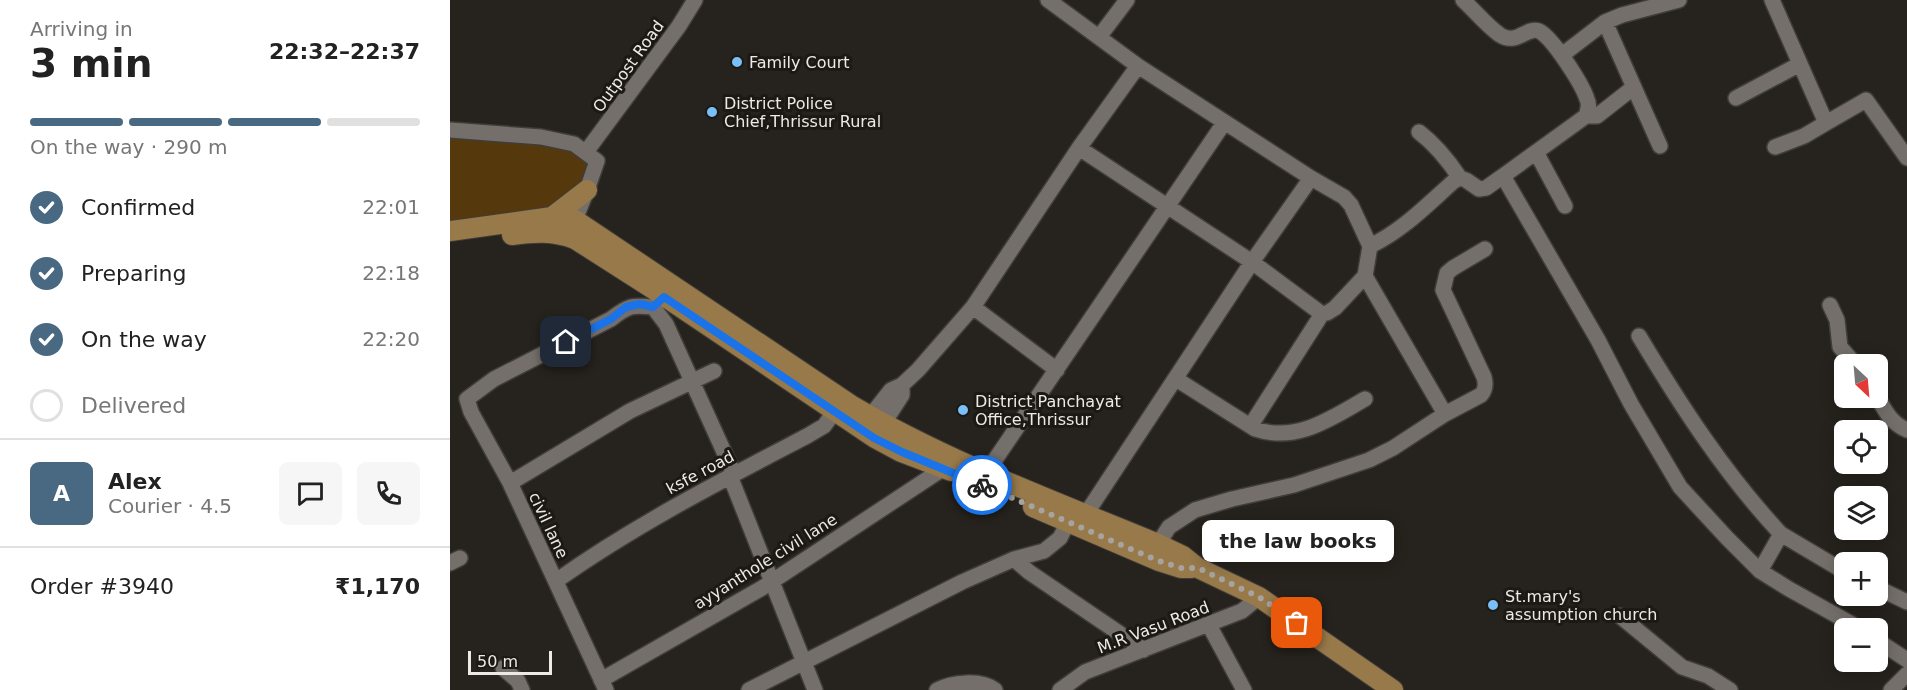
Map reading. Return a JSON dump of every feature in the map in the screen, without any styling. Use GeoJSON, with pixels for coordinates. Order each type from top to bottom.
{"type":"FeatureCollection","features":[{"type":"Feature","properties":{"kind":"main road"},"geometry":{"type":"LineString","coordinates":[[450,231],[550,224],[587,190]]}},
{"type":"Feature","properties":{"kind":"main road"},"geometry":{"type":"LineString","coordinates":[[450,245],[530,233],[550,224],[559,216],[660,294],[835,411],[986,473],[1159,561],[1181,568],[1198,568]]}},
{"type":"Feature","properties":{"kind":"main road"},"geometry":{"type":"LineString","coordinates":[[660,294],[850,405],[902,452],[1078,521],[1158,544],[1183,556],[1198,568],[1259,597],[1393,690]]}},
{"type":"Feature","properties":{"kind":"street","name":"Outpost Road"},"geometry":{"type":"LineString","coordinates":[[586,152],[679,26],[695,0]]}},
{"type":"Feature","properties":{"kind":"street"},"geometry":{"type":"LineString","coordinates":[[1048,0],[1138,66],[1224,123],[1344,197],[1357,215],[1370,246],[1365,276],[1335,308],[1327,314],[1322,314],[1252,262],[1079,148]]}},
{"type":"Feature","properties":{"kind":"street"},"geometry":{"type":"LineString","coordinates":[[1099,37],[1127,0]]}},
{"type":"Feature","properties":{"kind":"street"},"geometry":{"type":"LineString","coordinates":[[1419,132],[1443,153],[1460,178],[1479,189],[1486,188],[1586,116],[1589,108],[1588,99],[1562,55],[1538,30],[1532,30],[1516,38],[1507,38],[1499,34],[1463,0]]}},
{"type":"Feature","properties":{"kind":"street"},"geometry":{"type":"LineString","coordinates":[[1562,55],[1605,22],[1661,2],[1679,0]]}},
{"type":"Feature","properties":{"kind":"street"},"geometry":{"type":"LineString","coordinates":[[1772,0],[1826,123]]}},
{"type":"Feature","properties":{"kind":"street"},"geometry":{"type":"LineString","coordinates":[[1605,22],[1660,146]]}},
{"type":"Feature","properties":{"kind":"street"},"geometry":{"type":"LineString","coordinates":[[1736,98],[1800,64]]}},
{"type":"Feature","properties":{"kind":"street"},"geometry":{"type":"LineString","coordinates":[[872,427],[891,390],[902,385],[918,370],[973,307],[1079,148],[1138,66]]}},
{"type":"Feature","properties":{"kind":"street"},"geometry":{"type":"LineString","coordinates":[[1586,116],[1597,116],[1634,87]]}},
{"type":"Feature","properties":{"kind":"street"},"geometry":{"type":"LineString","coordinates":[[1775,147],[1804,136],[1866,100],[1907,158]]}},
{"type":"Feature","properties":{"kind":"street"},"geometry":{"type":"LineString","coordinates":[[986,473],[1224,123]]}},
{"type":"Feature","properties":{"kind":"street"},"geometry":{"type":"LineString","coordinates":[[450,130],[541,137],[574,144],[586,152],[597,161],[572,228]]}},
{"type":"Feature","properties":{"kind":"street"},"geometry":{"type":"LineString","coordinates":[[1536,152],[1565,206]]}},
{"type":"Feature","properties":{"kind":"street"},"geometry":{"type":"LineString","coordinates":[[1503,176],[1680,487],[1760,571],[1841,618]]}},
{"type":"Feature","properties":{"kind":"street"},"geometry":{"type":"LineString","coordinates":[[749,690],[962,582],[1014,559],[1034,555],[1053,545],[1078,521],[1311,178]]}},
{"type":"Feature","properties":{"kind":"street"},"geometry":{"type":"LineString","coordinates":[[1370,246],[1393,233],[1460,178]]}},
{"type":"Feature","properties":{"kind":"street"},"geometry":{"type":"LineString","coordinates":[[1158,544],[1169,527],[1195,510],[1294,485],[1369,460],[1393,448],[1444,414],[1473,400],[1485,391],[1484,377],[1443,290],[1447,273],[1485,249]]}},
{"type":"Feature","properties":{"kind":"street"},"geometry":{"type":"LineString","coordinates":[[1365,276],[1444,414]]}},
{"type":"Feature","properties":{"kind":"street"},"geometry":{"type":"LineString","coordinates":[[660,294],[666,324],[732,475],[815,690]]}},
{"type":"Feature","properties":{"kind":"street","name":"civil lane"},"geometry":{"type":"LineString","coordinates":[[604,685],[510,483],[471,412],[467,399],[489,382],[611,319],[626,307],[640,304],[660,294]]}},
{"type":"Feature","properties":{"kind":"street"},"geometry":{"type":"LineString","coordinates":[[1830,305],[1837,320],[1840,347],[1846,354]]}},
{"type":"Feature","properties":{"kind":"street"},"geometry":{"type":"LineString","coordinates":[[973,307],[1057,370]]}},
{"type":"Feature","properties":{"kind":"street"},"geometry":{"type":"LineString","coordinates":[[1251,425],[1322,314]]}},
{"type":"Feature","properties":{"kind":"street"},"geometry":{"type":"LineString","coordinates":[[1639,336],[1685,411],[1751,502],[1781,534],[1834,565]]}},
{"type":"Feature","properties":{"kind":"street","name":"civil lane"},"geometry":{"type":"LineString","coordinates":[[510,483],[614,420],[714,370]]}},
{"type":"Feature","properties":{"kind":"street"},"geometry":{"type":"LineString","coordinates":[[1176,379],[1255,429],[1269,434],[1306,430],[1365,399]]}},
{"type":"Feature","properties":{"kind":"street"},"geometry":{"type":"LineString","coordinates":[[1883,408],[1900,427],[1907,430]]}},
{"type":"Feature","properties":{"kind":"street","name":"ksfe road"},"geometry":{"type":"LineString","coordinates":[[556,581],[579,564],[689,497],[824,426],[835,411]]}},
{"type":"Feature","properties":{"kind":"street","name":"ayyanthole civil lane"},"geometry":{"type":"LineString","coordinates":[[604,685],[772,580],[944,468]]}},
{"type":"Feature","properties":{"kind":"street"},"geometry":{"type":"LineString","coordinates":[[1760,571],[1781,534]]}},
{"type":"Feature","properties":{"kind":"street"},"geometry":{"type":"LineString","coordinates":[[1014,559],[1029,572],[1144,650]]}},
{"type":"Feature","properties":{"kind":"street"},"geometry":{"type":"LineString","coordinates":[[1888,593],[1907,602]]}},
{"type":"Feature","properties":{"kind":"street","name":"M.R Vasu Road"},"geometry":{"type":"LineString","coordinates":[[1060,690],[1085,672],[1242,611],[1259,597]]}},
{"type":"Feature","properties":{"kind":"street"},"geometry":{"type":"LineString","coordinates":[[1620,616],[1682,667],[1708,676],[1730,690]]}},
{"type":"Feature","properties":{"kind":"street"},"geometry":{"type":"LineString","coordinates":[[1209,625],[1244,690]]}},
{"type":"Feature","properties":{"kind":"street"},"geometry":{"type":"LineString","coordinates":[[1888,648],[1907,660]]}},
{"type":"Feature","properties":{"kind":"street"},"geometry":{"type":"LineString","coordinates":[[503,668],[518,681],[522,690]]}},
{"type":"Feature","properties":{"kind":"street"},"geometry":{"type":"LineString","coordinates":[[1891,690],[1907,674]]}},
{"type":"Feature","properties":{"kind":"street"},"geometry":{"type":"LineString","coordinates":[[936,690],[966,683],[990,686],[995,690]]}},
{"type":"Feature","properties":{"kind":"shaded area"},"geometry":{"type":"Polygon","coordinates":[[[450,130],[541,137],[596,161],[587,190],[552,215],[450,230],[450,130]]]}},
{"type":"Feature","properties":{"kind":"way so far"},"geometry":{"type":"LineString","coordinates":[[982,485],[1159,561],[1181,568],[1198,568],[1259,597],[1297,623]]}},
{"type":"Feature","properties":{"kind":"place","name":"Family Court"},"geometry":{"type":"Point","coordinates":[737,62]}},
{"type":"Feature","properties":{"kind":"place","name":"District Police Chief,Thrissur Rural"},"geometry":{"type":"Point","coordinates":[712,112]}},
{"type":"Feature","properties":{"kind":"place","name":"District Panchayat Office,Thrissur"},"geometry":{"type":"Point","coordinates":[963,410]}},
{"type":"Feature","properties":{"kind":"place","name":"St.mary's assumption church"},"geometry":{"type":"Point","coordinates":[1493,605]}},
{"type":"Feature","properties":{"kind":"place","name":"the law books"},"geometry":{"type":"Point","coordinates":[1297,623]}},
{"type":"Feature","properties":{"kind":"route"},"geometry":{"type":"LineString","coordinates":[[566,342],[611,319],[626,307],[640,304],[653,307],[664,297],[874,438],[982,485]]}}]}
